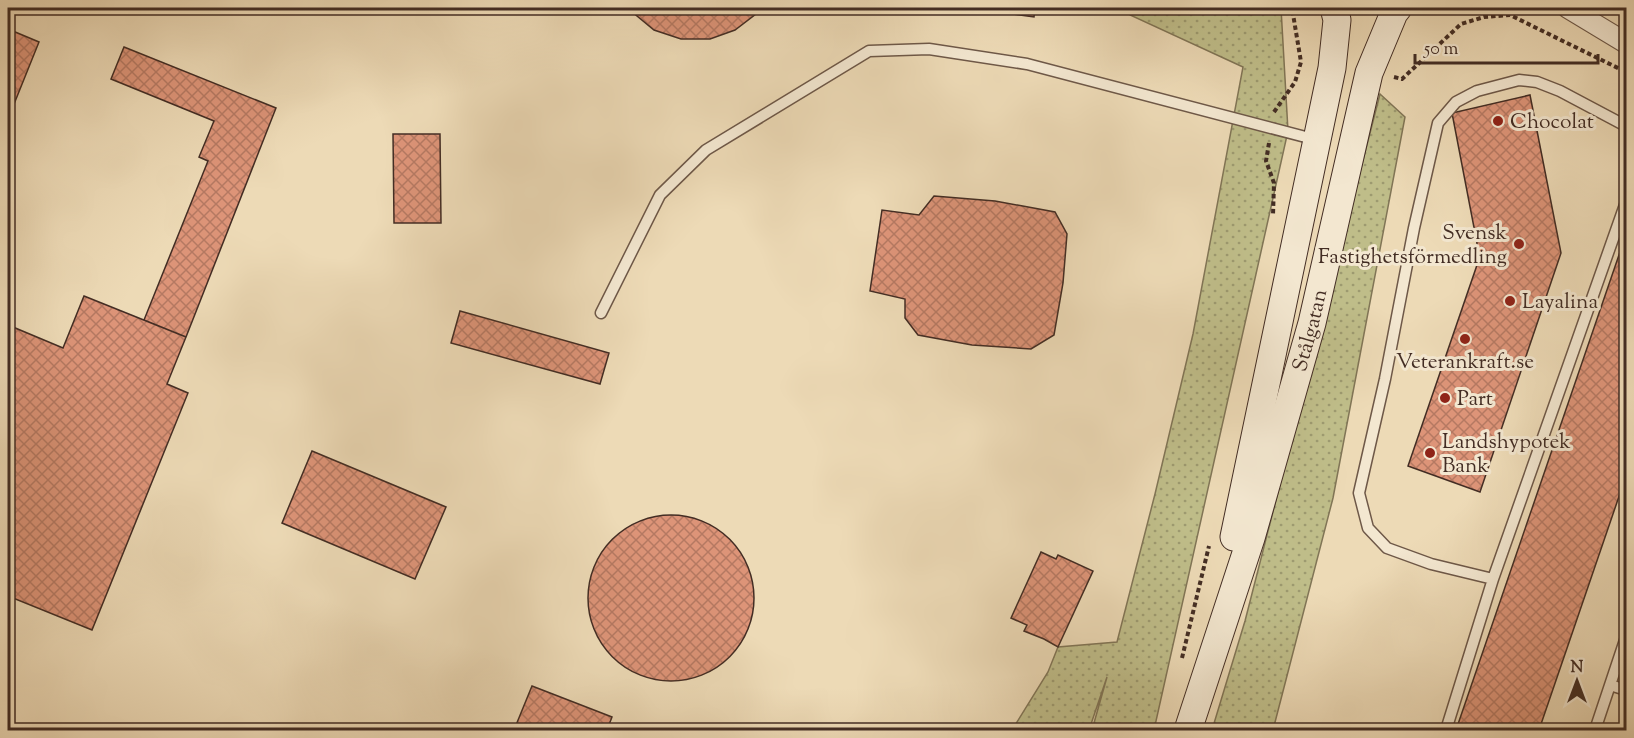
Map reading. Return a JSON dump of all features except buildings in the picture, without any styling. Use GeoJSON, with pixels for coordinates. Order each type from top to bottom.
{"type":"FeatureCollection","features":[{"type":"Feature","properties":{"kind":"main road","name":"Stålgatan"},"geometry":{"type":"LineString","coordinates":[[1214,650],[1231,554],[1332,69],[1337,20],[1334,8]]}},
{"type":"Feature","properties":{"kind":"main road","name":"Stålgatan"},"geometry":{"type":"LineString","coordinates":[[1188,730],[1251,538],[1312,323],[1370,73],[1398,8]]}},
{"type":"Feature","properties":{"kind":"street"},"geometry":{"type":"LineString","coordinates":[[1568,8],[1626,43]]}},
{"type":"Feature","properties":{"kind":"lane"},"geometry":{"type":"LineString","coordinates":[[601,313],[660,195],[706,150],[869,51],[929,48],[1027,64],[1317,140]]}},
{"type":"Feature","properties":{"kind":"lane"},"geometry":{"type":"LineString","coordinates":[[1493,579],[1431,564],[1387,548],[1368,528],[1359,493],[1438,123],[1456,102],[1477,91],[1519,80],[1537,82],[1560,91],[1626,126]]}},
{"type":"Feature","properties":{"kind":"lane"},"geometry":{"type":"LineString","coordinates":[[1446,730],[1493,579],[1626,202]]}},
{"type":"Feature","properties":{"kind":"lane"},"geometry":{"type":"LineString","coordinates":[[1595,730],[1626,637]]}},
{"type":"Feature","properties":{"kind":"lane"},"geometry":{"type":"LineString","coordinates":[[1610,685],[1626,690]]}},
{"type":"Feature","properties":{"kind":"path"},"geometry":{"type":"LineString","coordinates":[[1370,73],[1402,79],[1461,24],[1484,17],[1510,15],[1626,72]]}},
{"type":"Feature","properties":{"kind":"path"},"geometry":{"type":"LineString","coordinates":[[1301,62],[1332,69]]}},
{"type":"Feature","properties":{"kind":"shaded area"},"geometry":{"type":"Polygon","coordinates":[[[1126,8],[1281,8],[1288,131],[1154,730],[1092,730],[1107,677],[1089,730],[1012,730],[1048,672],[1058,647],[1117,642],[1193,334],[1243,67],[1130,15],[1126,8]]]}},
{"type":"Feature","properties":{"kind":"shaded area"},"geometry":{"type":"Polygon","coordinates":[[[1380,94],[1405,117],[1333,498],[1273,730],[1212,730],[1245,621],[1380,94]]]}},
{"type":"Feature","properties":{"kind":"place","name":"Chocolat"},"geometry":{"type":"Point","coordinates":[1498,121]}},
{"type":"Feature","properties":{"kind":"place","name":"Svensk Fastighetsförmedling"},"geometry":{"type":"Point","coordinates":[1519,244]}},
{"type":"Feature","properties":{"kind":"place","name":"Layalina"},"geometry":{"type":"Point","coordinates":[1510,301]}},
{"type":"Feature","properties":{"kind":"place","name":"Veterankraft.se"},"geometry":{"type":"Point","coordinates":[1465,339]}},
{"type":"Feature","properties":{"kind":"place","name":"Part"},"geometry":{"type":"Point","coordinates":[1445,398]}},
{"type":"Feature","properties":{"kind":"place","name":"Landshypotek Bank"},"geometry":{"type":"Point","coordinates":[1430,453]}}]}
